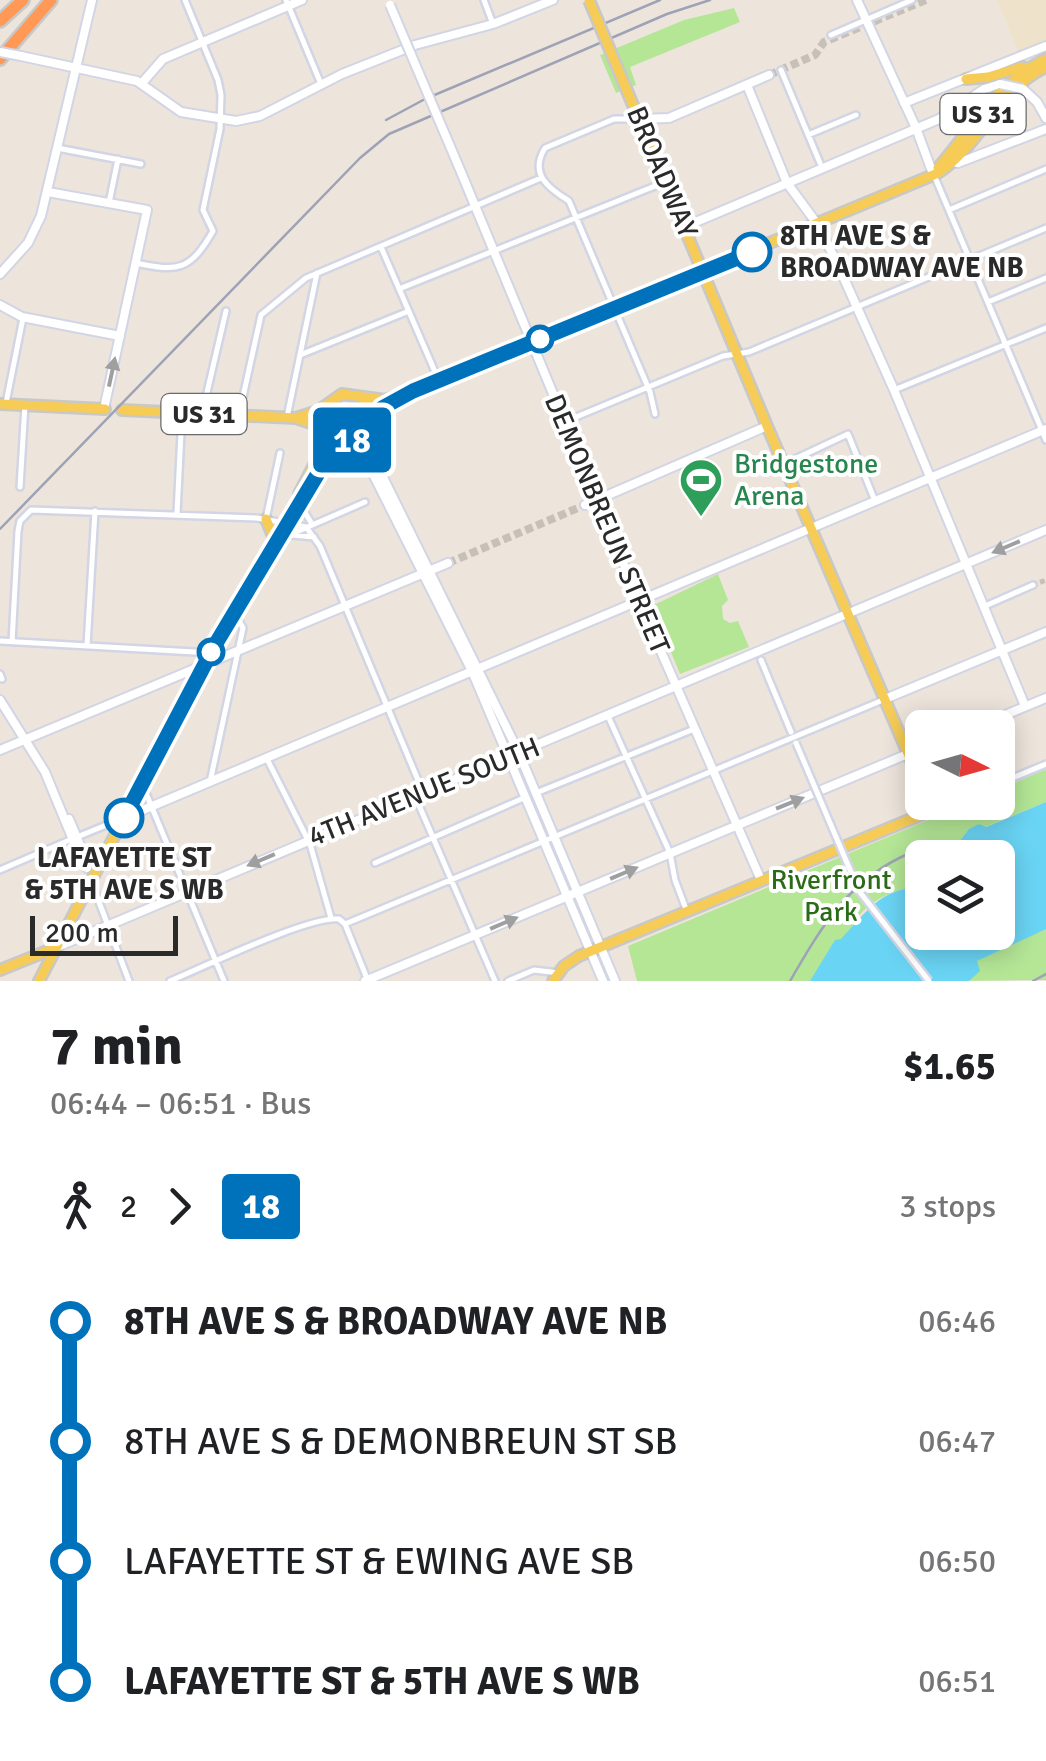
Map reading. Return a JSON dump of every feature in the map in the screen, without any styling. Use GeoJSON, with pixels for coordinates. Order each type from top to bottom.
{"type":"FeatureCollection","features":[{"type":"Feature","properties":{"kind":"highway"},"geometry":{"type":"LineString","coordinates":[[0,21],[22,0]]}},
{"type":"Feature","properties":{"kind":"highway"},"geometry":{"type":"LineString","coordinates":[[0,56],[51,0]]}},
{"type":"Feature","properties":{"kind":"highway"},"geometry":{"type":"LineString","coordinates":[[26,26],[62,0]]}},
{"type":"Feature","properties":{"kind":"main road","name":"BROADWAY"},"geometry":{"type":"LineString","coordinates":[[589,0],[905,747]]}},
{"type":"Feature","properties":{"kind":"main road"},"geometry":{"type":"LineString","coordinates":[[966,79],[1044,62]]}},
{"type":"Feature","properties":{"kind":"main road","name":"US 31"},"geometry":{"type":"LineString","coordinates":[[292,418],[348,393],[384,400],[413,391],[933,174],[953,162],[1021,82],[1044,62]]}},
{"type":"Feature","properties":{"kind":"main road","name":"US 31"},"geometry":{"type":"LineString","coordinates":[[933,174],[999,92],[1021,72],[1044,62]]}},
{"type":"Feature","properties":{"kind":"main road","name":"US 31"},"geometry":{"type":"LineString","coordinates":[[122,410],[292,418],[330,430],[346,440],[359,438],[383,408],[413,391]]}},
{"type":"Feature","properties":{"kind":"main road"},"geometry":{"type":"LineString","coordinates":[[363,398],[371,408],[370,424]]}},
{"type":"Feature","properties":{"kind":"main road"},"geometry":{"type":"LineString","coordinates":[[3,404],[105,409]]}},
{"type":"Feature","properties":{"kind":"main road"},"geometry":{"type":"LineString","coordinates":[[303,499],[299,494],[330,430],[326,416],[329,404]]}},
{"type":"Feature","properties":{"kind":"main road"},"geometry":{"type":"LineString","coordinates":[[39,981],[204,664],[286,522],[332,450],[346,440]]}},
{"type":"Feature","properties":{"kind":"main road"},"geometry":{"type":"LineString","coordinates":[[266,519],[275,542]]}},
{"type":"Feature","properties":{"kind":"main road"},"geometry":{"type":"LineString","coordinates":[[556,977],[574,958],[905,818]]}},
{"type":"Feature","properties":{"kind":"main road","name":"4TH AVENUE SOUTH"},"geometry":{"type":"LineString","coordinates":[[0,970],[57,947]]}},
{"type":"Feature","properties":{"kind":"street"},"geometry":{"type":"LineString","coordinates":[[0,274],[28,243],[48,192],[92,0]]}},
{"type":"Feature","properties":{"kind":"street"},"geometry":{"type":"LineString","coordinates":[[136,263],[175,270],[211,236],[213,226],[202,210],[220,121],[218,80],[185,0]]}},
{"type":"Feature","properties":{"kind":"street"},"geometry":{"type":"LineString","coordinates":[[142,83],[163,59],[287,3],[302,0]]}},
{"type":"Feature","properties":{"kind":"street"},"geometry":{"type":"LineString","coordinates":[[484,0],[493,24]]}},
{"type":"Feature","properties":{"kind":"street"},"geometry":{"type":"LineString","coordinates":[[0,56],[21,56],[142,83],[181,112],[220,121],[260,116],[321,84],[415,45],[493,24],[553,0]]}},
{"type":"Feature","properties":{"kind":"street"},"geometry":{"type":"LineString","coordinates":[[0,870],[1045,433],[916,128],[857,0]]}},
{"type":"Feature","properties":{"kind":"street"},"geometry":{"type":"LineString","coordinates":[[831,34],[912,0]]}},
{"type":"Feature","properties":{"kind":"street","name":"DEMONBREUN STREET"},"geometry":{"type":"LineString","coordinates":[[389,2],[596,500],[760,880]]}},
{"type":"Feature","properties":{"kind":"street"},"geometry":{"type":"LineString","coordinates":[[287,3],[321,84]]}},
{"type":"Feature","properties":{"kind":"street"},"geometry":{"type":"LineString","coordinates":[[904,103],[1046,46]]}},
{"type":"Feature","properties":{"kind":"street"},"geometry":{"type":"LineString","coordinates":[[781,70],[820,163]]}},
{"type":"Feature","properties":{"kind":"street"},"geometry":{"type":"LineString","coordinates":[[655,414],[648,386],[569,200],[551,191],[541,178],[539,161],[545,148],[614,119],[669,118],[769,75]]}},
{"type":"Feature","properties":{"kind":"street"},"geometry":{"type":"LineString","coordinates":[[684,227],[942,118],[984,89],[1000,84],[1023,89],[1046,118]]}},
{"type":"Feature","properties":{"kind":"street"},"geometry":{"type":"LineString","coordinates":[[747,85],[787,183],[818,225],[857,307],[1026,706]]}},
{"type":"Feature","properties":{"kind":"street"},"geometry":{"type":"LineString","coordinates":[[808,135],[856,115]]}},
{"type":"Feature","properties":{"kind":"street"},"geometry":{"type":"LineString","coordinates":[[953,162],[1046,129]]}},
{"type":"Feature","properties":{"kind":"street"},"geometry":{"type":"LineString","coordinates":[[58,148],[141,164]]}},
{"type":"Feature","properties":{"kind":"street"},"geometry":{"type":"LineString","coordinates":[[109,203],[118,160]]}},
{"type":"Feature","properties":{"kind":"street"},"geometry":{"type":"LineString","coordinates":[[949,210],[1046,169]]}},
{"type":"Feature","properties":{"kind":"street"},"geometry":{"type":"LineString","coordinates":[[239,415],[261,315],[306,278],[541,178]]}},
{"type":"Feature","properties":{"kind":"street"},"geometry":{"type":"LineString","coordinates":[[399,289],[666,182]]}},
{"type":"Feature","properties":{"kind":"street"},"geometry":{"type":"LineString","coordinates":[[48,192],[146,210],[105,409]]}},
{"type":"Feature","properties":{"kind":"street"},"geometry":{"type":"LineString","coordinates":[[564,422],[648,386],[749,352],[1046,228]]}},
{"type":"Feature","properties":{"kind":"street"},"geometry":{"type":"LineString","coordinates":[[381,247],[438,381]]}},
{"type":"Feature","properties":{"kind":"street"},"geometry":{"type":"LineString","coordinates":[[292,418],[317,273]]}},
{"type":"Feature","properties":{"kind":"street"},"geometry":{"type":"LineString","coordinates":[[988,302],[1046,278]]}},
{"type":"Feature","properties":{"kind":"street"},"geometry":{"type":"LineString","coordinates":[[0,305],[23,318],[120,336]]}},
{"type":"Feature","properties":{"kind":"street"},"geometry":{"type":"LineString","coordinates":[[202,414],[226,311]]}},
{"type":"Feature","properties":{"kind":"street"},"geometry":{"type":"LineString","coordinates":[[300,355],[408,311]]}},
{"type":"Feature","properties":{"kind":"street"},"geometry":{"type":"LineString","coordinates":[[3,404],[23,318]]}},
{"type":"Feature","properties":{"kind":"street"},"geometry":{"type":"LineString","coordinates":[[894,390],[1046,328]]}},
{"type":"Feature","properties":{"kind":"street"},"geometry":{"type":"LineString","coordinates":[[20,487],[24,405]]}},
{"type":"Feature","properties":{"kind":"street"},"geometry":{"type":"LineString","coordinates":[[177,514],[182,412]]}},
{"type":"Feature","properties":{"kind":"street"},"geometry":{"type":"LineString","coordinates":[[370,424],[369,449],[431,569],[555,837],[578,892],[603,981]]}},
{"type":"Feature","properties":{"kind":"street"},"geometry":{"type":"LineString","coordinates":[[585,505],[766,426]]}},
{"type":"Feature","properties":{"kind":"street"},"geometry":{"type":"LineString","coordinates":[[783,465],[848,434],[875,501]]}},
{"type":"Feature","properties":{"kind":"street"},"geometry":{"type":"LineString","coordinates":[[346,440],[366,460],[421,574],[476,670]]}},
{"type":"Feature","properties":{"kind":"street"},"geometry":{"type":"LineString","coordinates":[[266,519],[280,453]]}},
{"type":"Feature","properties":{"kind":"street"},"geometry":{"type":"LineString","coordinates":[[857,472],[865,468]]}},
{"type":"Feature","properties":{"kind":"street"},"geometry":{"type":"LineString","coordinates":[[303,499],[309,526],[388,707],[433,837],[495,981]]}},
{"type":"Feature","properties":{"kind":"street"},"geometry":{"type":"LineString","coordinates":[[275,542],[366,502]]}},
{"type":"Feature","properties":{"kind":"street"},"geometry":{"type":"LineString","coordinates":[[12,642],[18,531],[24,515],[36,508],[266,519],[309,526]]}},
{"type":"Feature","properties":{"kind":"street"},"geometry":{"type":"LineString","coordinates":[[88,646],[95,511]]}},
{"type":"Feature","properties":{"kind":"street","name":"4TH AVENUE SOUTH"},"geometry":{"type":"LineString","coordinates":[[57,947],[1046,530]]}},
{"type":"Feature","properties":{"kind":"street"},"geometry":{"type":"LineString","coordinates":[[291,535],[314,536]]}},
{"type":"Feature","properties":{"kind":"street"},"geometry":{"type":"LineString","coordinates":[[0,750],[448,562]]}},
{"type":"Feature","properties":{"kind":"street"},"geometry":{"type":"LineString","coordinates":[[984,606],[1033,586]]}},
{"type":"Feature","properties":{"kind":"street"},"geometry":{"type":"LineString","coordinates":[[210,782],[243,624],[234,612]]}},
{"type":"Feature","properties":{"kind":"street"},"geometry":{"type":"LineString","coordinates":[[170,981],[332,918],[346,924],[1046,632]]}},
{"type":"Feature","properties":{"kind":"street"},"geometry":{"type":"LineString","coordinates":[[222,633],[224,646],[236,650]]}},
{"type":"Feature","properties":{"kind":"street"},"geometry":{"type":"LineString","coordinates":[[0,642],[211,652],[223,656]]}},
{"type":"Feature","properties":{"kind":"street"},"geometry":{"type":"LineString","coordinates":[[761,660],[791,732]]}},
{"type":"Feature","properties":{"kind":"street"},"geometry":{"type":"LineString","coordinates":[[1015,711],[1046,698]]}},
{"type":"Feature","properties":{"kind":"street"},"geometry":{"type":"LineString","coordinates":[[0,700],[26,739],[75,838],[129,981]]}},
{"type":"Feature","properties":{"kind":"street"},"geometry":{"type":"LineString","coordinates":[[608,716],[670,854],[686,910]]}},
{"type":"Feature","properties":{"kind":"street"},"geometry":{"type":"LineString","coordinates":[[536,793],[694,729]]}},
{"type":"Feature","properties":{"kind":"street"},"geometry":{"type":"LineString","coordinates":[[796,743],[859,891],[928,981]]}},
{"type":"Feature","properties":{"kind":"street"},"geometry":{"type":"LineString","coordinates":[[515,755],[526,797],[566,897],[615,981]]}},
{"type":"Feature","properties":{"kind":"street"},"geometry":{"type":"LineString","coordinates":[[346,924],[367,981],[905,755]]}},
{"type":"Feature","properties":{"kind":"street"},"geometry":{"type":"LineString","coordinates":[[266,758],[308,840],[332,918]]}},
{"type":"Feature","properties":{"kind":"street"},"geometry":{"type":"LineString","coordinates":[[1015,777],[1046,764]]}},
{"type":"Feature","properties":{"kind":"street"},"geometry":{"type":"LineString","coordinates":[[142,782],[145,798],[152,806],[224,981]]}},
{"type":"Feature","properties":{"kind":"street"},"geometry":{"type":"LineString","coordinates":[[375,863],[526,797]]}},
{"type":"Feature","properties":{"kind":"street"},"geometry":{"type":"LineString","coordinates":[[508,981],[534,970],[556,977]]}},
{"type":"Feature","properties":{"kind":"shaded area"},"geometry":{"type":"Polygon","coordinates":[[[997,0],[1046,0],[1046,42],[1019,53],[997,0]]]}},
{"type":"Feature","properties":{"kind":"green space"},"geometry":{"type":"Polygon","coordinates":[[[734,8],[740,22],[630,67],[636,85],[616,93],[600,55],[684,20],[734,8]]]}},
{"type":"Feature","properties":{"kind":"green space"},"geometry":{"type":"Polygon","coordinates":[[[718,574],[728,600],[722,606],[723,619],[730,623],[738,621],[749,647],[680,674],[652,606],[718,574]]]}},
{"type":"Feature","properties":{"kind":"green space"},"geometry":{"type":"Polygon","coordinates":[[[1046,769],[1046,802],[1015,815],[1015,783],[1046,769]]]}},
{"type":"Feature","properties":{"kind":"green space","name":"Riverfront Park"},"geometry":{"type":"Polygon","coordinates":[[[928,820],[1002,820],[966,840],[905,840],[905,889],[884,896],[862,912],[810,981],[637,981],[628,946],[928,820]]]}},
{"type":"Feature","properties":{"kind":"green space"},"geometry":{"type":"Polygon","coordinates":[[[1046,924],[1046,980],[960,981],[976,961],[997,950],[1015,950],[1015,940],[1046,924]]]}},
{"type":"Feature","properties":{"kind":"water"},"geometry":{"type":"Polygon","coordinates":[[[1046,802],[1046,929],[1015,943],[1015,840],[961,840],[979,824],[986,827],[1015,820],[1015,815],[1046,802]]]}},
{"type":"Feature","properties":{"kind":"water"},"geometry":{"type":"Polygon","coordinates":[[[905,889],[905,950],[1001,950],[977,961],[980,971],[969,981],[810,981],[835,940],[841,939],[879,901],[905,889]]]}},
{"type":"Feature","properties":{"kind":"tunnel"},"geometry":{"type":"LineString","coordinates":[[769,75],[815,55],[824,42],[926,0]]}},
{"type":"Feature","properties":{"kind":"tunnel"},"geometry":{"type":"LineString","coordinates":[[448,563],[585,505]]}},
{"type":"Feature","properties":{"kind":"tunnel"},"geometry":{"type":"LineString","coordinates":[[1033,585],[1046,580]]}},
{"type":"Feature","properties":{"kind":"railway"},"geometry":{"type":"LineString","coordinates":[[386,120],[425,99],[660,0]]}},
{"type":"Feature","properties":{"kind":"railway"},"geometry":{"type":"LineString","coordinates":[[0,529],[360,158],[389,134],[667,14],[710,0]]}},
{"type":"Feature","properties":{"kind":"railway"},"geometry":{"type":"LineString","coordinates":[[790,981],[839,906],[870,876],[905,856]]}},
{"type":"Feature","properties":{"kind":"railway"},"geometry":{"type":"LineString","coordinates":[[1033,981],[1046,974]]}},
{"type":"Feature","properties":{"kind":"bus line","name":"18"},"geometry":{"type":"LineString","coordinates":[[124,818],[215,645],[278,536],[332,450],[344,439],[353,440],[365,434],[382,408],[413,391],[752,252]]}},
{"type":"Feature","properties":{"kind":"place","name":"8TH AVE S & BROADWAY AVE NB"},"geometry":{"type":"Point","coordinates":[752,252]}},
{"type":"Feature","properties":{"kind":"place","name":"Bridgestone Arena"},"geometry":{"type":"Point","coordinates":[701,518]}},
{"type":"Feature","properties":{"kind":"place","name":"LAFAYETTE ST & 5TH AVE S WB"},"geometry":{"type":"Point","coordinates":[124,818]}}]}
